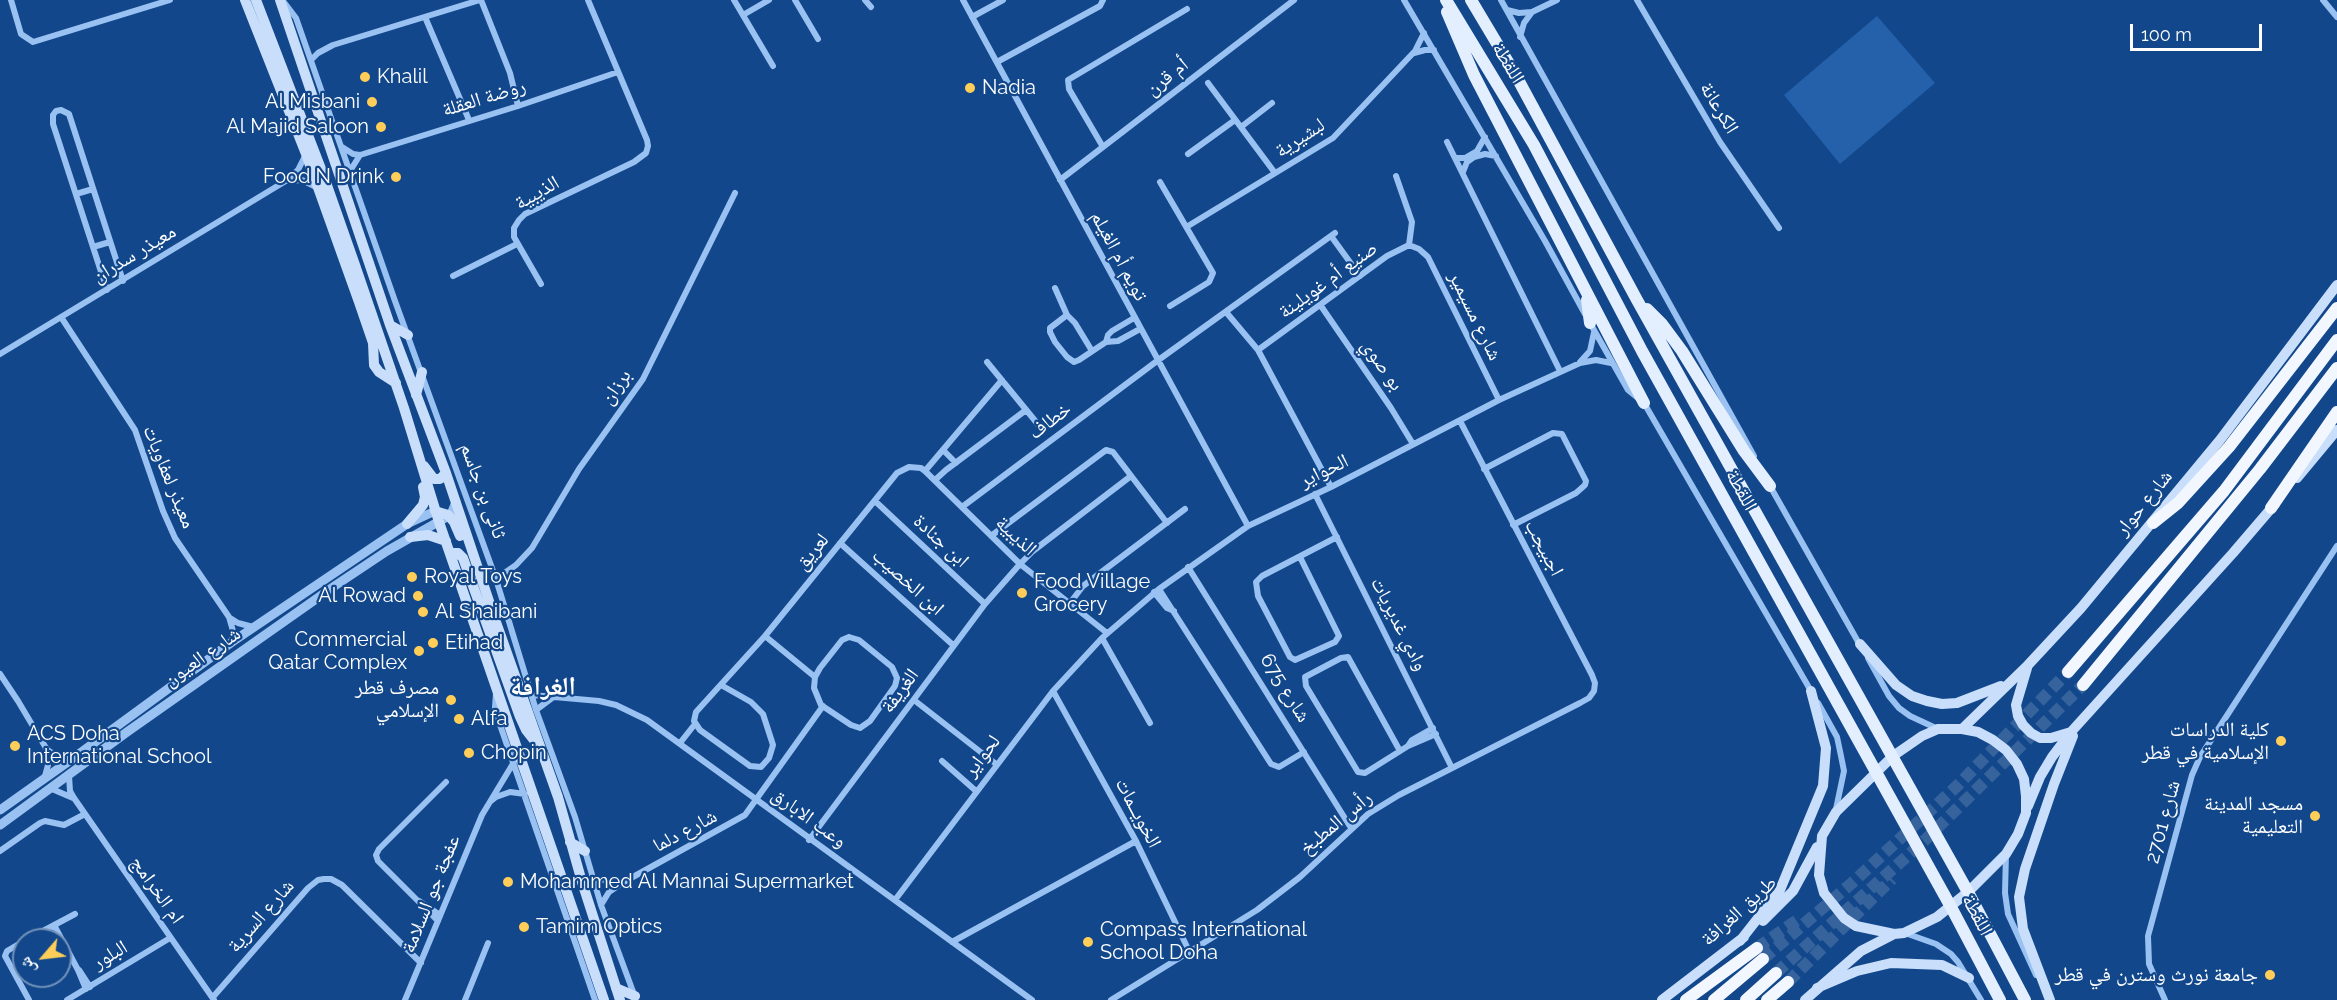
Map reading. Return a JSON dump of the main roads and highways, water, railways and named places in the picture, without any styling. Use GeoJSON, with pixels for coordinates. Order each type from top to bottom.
{"type":"FeatureCollection","features":[{"type":"Feature","properties":{"kind":"highway"},"geometry":{"type":"LineString","coordinates":[[2153,523],[2178,503],[2207,472],[2337,308]]}},
{"type":"Feature","properties":{"kind":"highway"},"geometry":{"type":"LineString","coordinates":[[2068,672],[2224,490],[2337,340]]}},
{"type":"Feature","properties":{"kind":"highway"},"geometry":{"type":"LineString","coordinates":[[2083,685],[2260,469],[2337,368]]}},
{"type":"Feature","properties":{"kind":"highway"},"geometry":{"type":"LineString","coordinates":[[2271,508],[2337,412]]}},
{"type":"Feature","properties":{"kind":"highway"},"geometry":{"type":"LineString","coordinates":[[1686,1000],[1760,953],[1714,1000]]}},
{"type":"Feature","properties":{"kind":"highway"},"geometry":{"type":"LineString","coordinates":[[1746,1000],[1776,973]]}},
{"type":"Feature","properties":{"kind":"highway"},"geometry":{"type":"LineString","coordinates":[[1767,1000],[1788,982]]}},
{"type":"Feature","properties":{"kind":"main road"},"geometry":{"type":"LineString","coordinates":[[245,0],[306,154],[371,337],[374,366],[396,383]]}},
{"type":"Feature","properties":{"kind":"main road"},"geometry":{"type":"LineString","coordinates":[[256,0],[328,188],[396,383],[419,459],[441,516],[450,553],[604,1000]]}},
{"type":"Feature","properties":{"kind":"main road","name":"ثانى بن جاسم"},"geometry":{"type":"LineString","coordinates":[[281,0],[390,325],[446,473],[541,747],[620,1000]]}},
{"type":"Feature","properties":{"kind":"main road"},"geometry":{"type":"LineString","coordinates":[[1444,0],[1470,68],[1644,404]]}},
{"type":"Feature","properties":{"kind":"main road","name":"اللقطة"},"geometry":{"type":"LineString","coordinates":[[1444,0],[1533,145],[1648,361],[1951,907],[2000,1000]]}},
{"type":"Feature","properties":{"kind":"main road","name":"اللقطة"},"geometry":{"type":"LineString","coordinates":[[1471,0],[1540,119],[1637,300],[1893,756],[2025,1000]]}},
{"type":"Feature","properties":{"kind":"main road","name":"شارع حوار"},"geometry":{"type":"LineString","coordinates":[[1962,729],[2028,665],[2081,608],[2153,523],[2220,440],[2337,285]]}},
{"type":"Feature","properties":{"kind":"main road"},"geometry":{"type":"LineString","coordinates":[[1586,290],[1592,327]]}},
{"type":"Feature","properties":{"kind":"main road"},"geometry":{"type":"LineString","coordinates":[[1637,300],[1673,337],[1743,451],[1770,486]]}},
{"type":"Feature","properties":{"kind":"main road"},"geometry":{"type":"LineString","coordinates":[[390,325],[408,335]]}},
{"type":"Feature","properties":{"kind":"main road"},"geometry":{"type":"LineString","coordinates":[[416,396],[422,372]]}},
{"type":"Feature","properties":{"kind":"main road"},"geometry":{"type":"LineString","coordinates":[[404,408],[406,429],[425,497],[419,513],[407,524]]}},
{"type":"Feature","properties":{"kind":"main road"},"geometry":{"type":"LineString","coordinates":[[1804,1000],[1861,951],[1899,933],[1921,926],[1951,907],[2006,854],[2018,834],[2040,777],[2052,757],[2337,430]]}},
{"type":"Feature","properties":{"kind":"main road"},"geometry":{"type":"LineString","coordinates":[[419,459],[434,479],[440,479],[446,473]]}},
{"type":"Feature","properties":{"kind":"main road"},"geometry":{"type":"LineString","coordinates":[[441,516],[458,531],[483,603],[486,619]]}},
{"type":"Feature","properties":{"kind":"main road"},"geometry":{"type":"LineString","coordinates":[[410,537],[428,535],[446,541]]}},
{"type":"Feature","properties":{"kind":"main road"},"geometry":{"type":"LineString","coordinates":[[450,553],[458,553],[463,558],[520,717],[532,738],[541,747]]}},
{"type":"Feature","properties":{"kind":"main road"},"geometry":{"type":"LineString","coordinates":[[1860,644],[1896,685],[1912,696],[1927,701],[1958,704],[2012,680]]}},
{"type":"Feature","properties":{"kind":"main road"},"geometry":{"type":"LineString","coordinates":[[2028,665],[2016,705],[2023,725],[2040,738],[2051,738],[2075,728]]}},
{"type":"Feature","properties":{"kind":"main road"},"geometry":{"type":"LineString","coordinates":[[1740,941],[1780,890],[1823,786],[1826,748],[1811,691]]}},
{"type":"Feature","properties":{"kind":"main road"},"geometry":{"type":"LineString","coordinates":[[2049,1000],[2023,929],[2019,897],[2020,882],[2075,728]]}},
{"type":"Feature","properties":{"kind":"main road","name":"طريق الغرافة"},"geometry":{"type":"LineString","coordinates":[[1662,1000],[1740,941],[1786,899],[1800,880],[1836,812],[1893,756],[1914,740],[1938,729],[1962,729]]}},
{"type":"Feature","properties":{"kind":"main road"},"geometry":{"type":"LineString","coordinates":[[1962,729],[1986,736],[2007,750],[2024,779],[2026,813]]}},
{"type":"Feature","properties":{"kind":"main road"},"geometry":{"type":"LineString","coordinates":[[1822,836],[1819,875],[1824,893],[1833,907],[1856,926],[1899,933]]}},
{"type":"Feature","properties":{"kind":"main road"},"geometry":{"type":"LineString","coordinates":[[570,842],[585,851]]}},
{"type":"Feature","properties":{"kind":"main road"},"geometry":{"type":"LineString","coordinates":[[1817,988],[1857,971],[1892,963],[1942,965],[1969,978]]}},
{"type":"Feature","properties":{"kind":"main road"},"geometry":{"type":"LineString","coordinates":[[616,988],[635,998]]}},
{"type":"Feature","properties":{"kind":"tunnel"},"geometry":{"type":"LineString","coordinates":[[1763,959],[1852,883],[1957,786],[2068,672]]}},
{"type":"Feature","properties":{"kind":"tunnel"},"geometry":{"type":"LineString","coordinates":[[1776,973],[1924,841],[2083,685]]}},
{"type":"Feature","properties":{"kind":"tunnel"},"geometry":{"type":"LineString","coordinates":[[1788,982],[1892,879]]}},
{"type":"Feature","properties":{"kind":"tunnel"},"geometry":{"type":"LineString","coordinates":[[1757,948],[1799,919]]}},
{"type":"Feature","properties":{"kind":"place","name":"Khalil"},"geometry":{"type":"Point","coordinates":[365,77]}},
{"type":"Feature","properties":{"kind":"place","name":"Nadia"},"geometry":{"type":"Point","coordinates":[970,88]}},
{"type":"Feature","properties":{"kind":"place","name":"Al Misbani"},"geometry":{"type":"Point","coordinates":[372,102]}},
{"type":"Feature","properties":{"kind":"place","name":"Al Majid Saloon"},"geometry":{"type":"Point","coordinates":[381,127]}},
{"type":"Feature","properties":{"kind":"place","name":"Food N Drink"},"geometry":{"type":"Point","coordinates":[396,177]}},
{"type":"Feature","properties":{"kind":"place","name":"Royal Toys"},"geometry":{"type":"Point","coordinates":[412,577]}},
{"type":"Feature","properties":{"kind":"place","name":"Food Village Grocery"},"geometry":{"type":"Point","coordinates":[1022,593]}},
{"type":"Feature","properties":{"kind":"place","name":"Al Rowad"},"geometry":{"type":"Point","coordinates":[418,596]}},
{"type":"Feature","properties":{"kind":"place","name":"Al Shaibani"},"geometry":{"type":"Point","coordinates":[423,612]}},
{"type":"Feature","properties":{"kind":"place","name":"Etihad"},"geometry":{"type":"Point","coordinates":[433,643]}},
{"type":"Feature","properties":{"kind":"place","name":"Commercial Qatar Complex"},"geometry":{"type":"Point","coordinates":[419,651]}},
{"type":"Feature","properties":{"kind":"place","name":"مصرف قطر الإسلامي"},"geometry":{"type":"Point","coordinates":[451,700]}},
{"type":"Feature","properties":{"kind":"place","name":"Alfa"},"geometry":{"type":"Point","coordinates":[459,719]}},
{"type":"Feature","properties":{"kind":"place","name":"كلية الدراسات الإسلامية في قطر"},"geometry":{"type":"Point","coordinates":[2281,741]}},
{"type":"Feature","properties":{"kind":"place","name":"ACS Doha International School"},"geometry":{"type":"Point","coordinates":[15,746]}},
{"type":"Feature","properties":{"kind":"place","name":"Chopin"},"geometry":{"type":"Point","coordinates":[469,753]}},
{"type":"Feature","properties":{"kind":"place","name":"مسجد المدينة التعليمية"},"geometry":{"type":"Point","coordinates":[2315,816]}},
{"type":"Feature","properties":{"kind":"place","name":"Mohammed Al Mannai Supermarket"},"geometry":{"type":"Point","coordinates":[508,882]}},
{"type":"Feature","properties":{"kind":"place","name":"Tamim Optics"},"geometry":{"type":"Point","coordinates":[524,927]}},
{"type":"Feature","properties":{"kind":"place","name":"Compass International School Doha"},"geometry":{"type":"Point","coordinates":[1088,942]}},
{"type":"Feature","properties":{"kind":"place","name":"جامعة نورث وسترن في قطر"},"geometry":{"type":"Point","coordinates":[2270,975]}},
{"type":"Feature","properties":{"kind":"district","name":"الغرافة"},"geometry":{"type":"Point","coordinates":[543,687]}}]}
